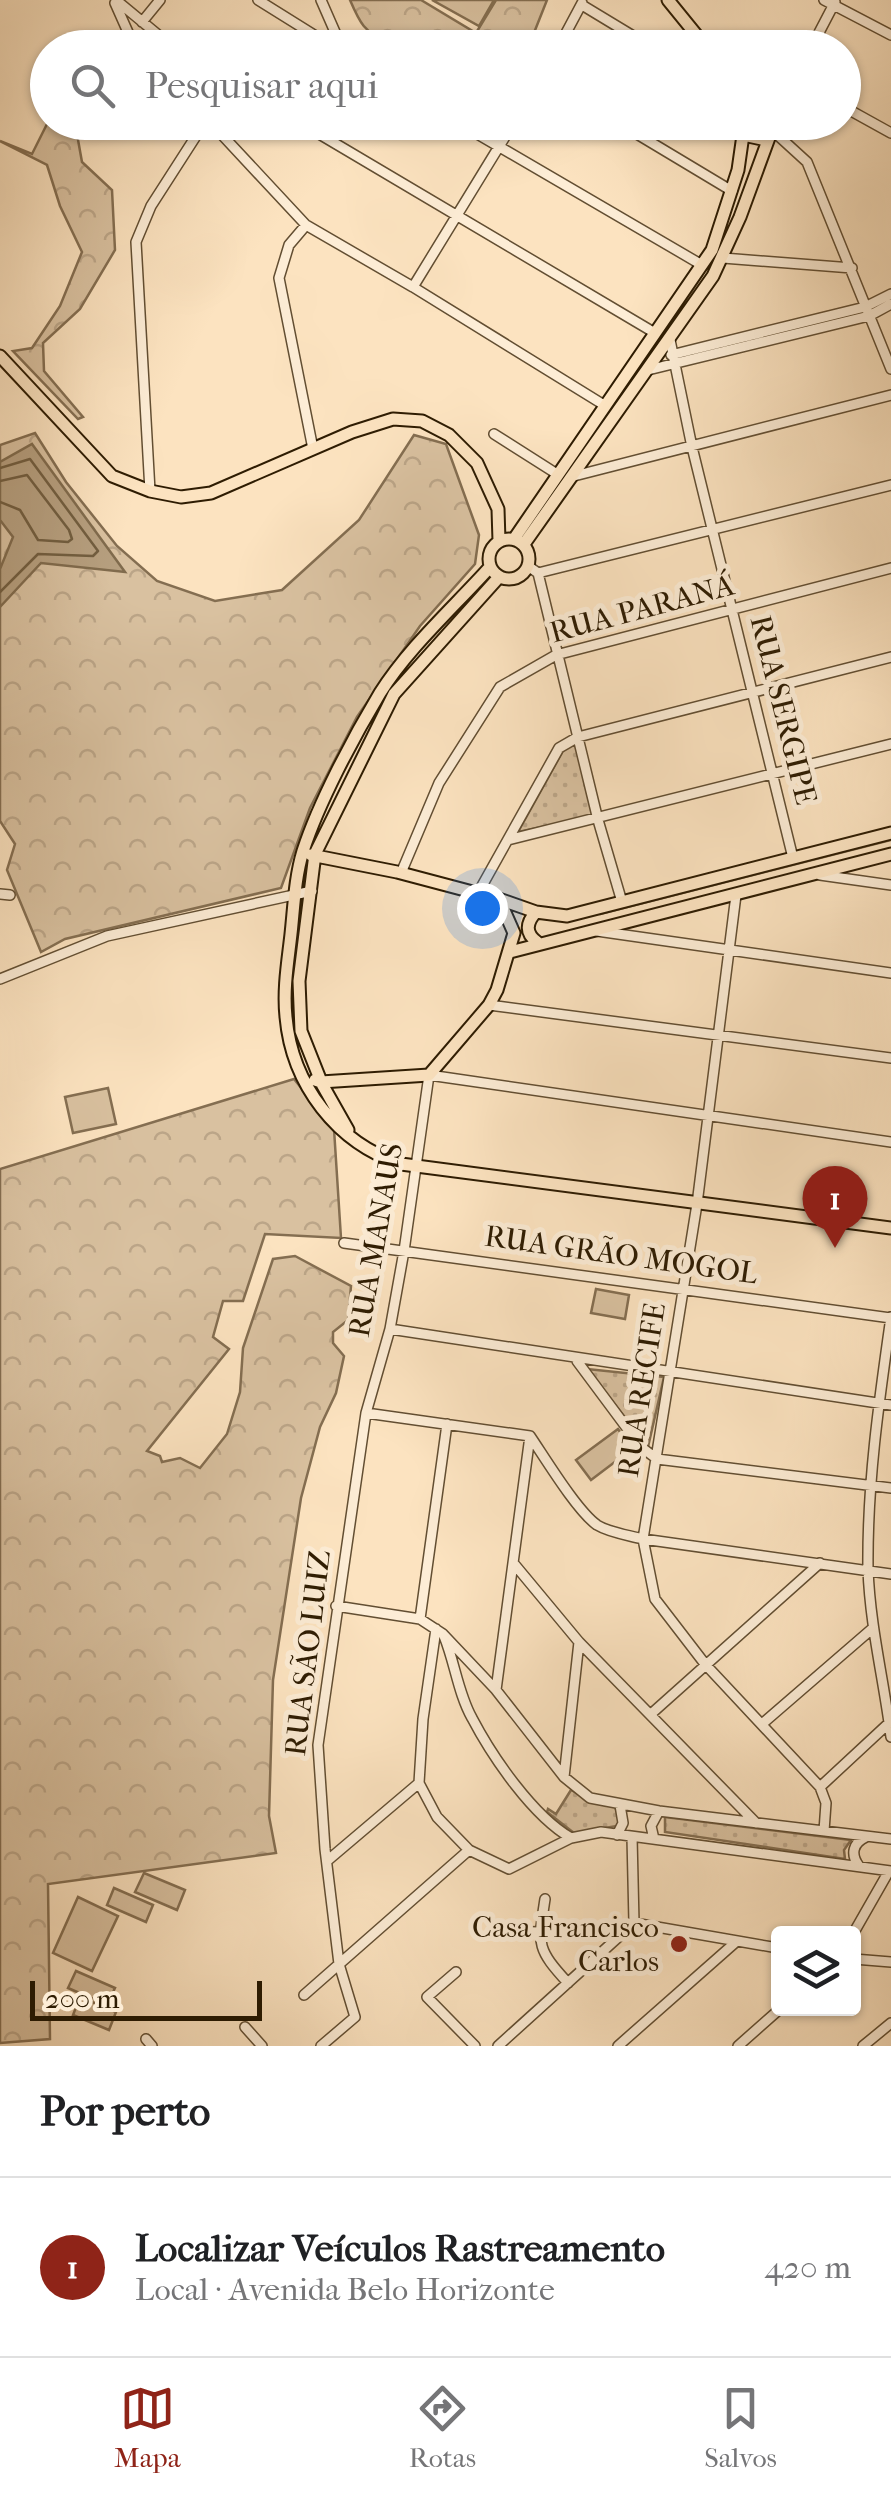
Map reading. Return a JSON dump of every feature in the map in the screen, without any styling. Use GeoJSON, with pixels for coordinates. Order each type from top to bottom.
{"type":"FeatureCollection","features":[{"type":"Feature","properties":{"kind":"main road"},"geometry":{"type":"LineString","coordinates":[[668,0],[692,30]]}},
{"type":"Feature","properties":{"kind":"main road"},"geometry":{"type":"LineString","coordinates":[[519,542],[557,474],[712,250],[732,191],[740,140]]}},
{"type":"Feature","properties":{"kind":"main road"},"geometry":{"type":"LineString","coordinates":[[519,542],[574,476],[723,258],[768,140]]}},
{"type":"Feature","properties":{"kind":"main road"},"geometry":{"type":"LineString","coordinates":[[0,356],[112,476],[150,491],[181,497],[211,493],[393,419],[422,421],[448,434],[477,463],[498,510],[499,541],[491,549],[495,572]]}},
{"type":"Feature","properties":{"kind":"main road"},"geometry":{"type":"LineString","coordinates":[[495,572],[516,578],[533,570],[529,554],[519,542],[499,541]]}},
{"type":"Feature","properties":{"kind":"main road"},"geometry":{"type":"LineString","coordinates":[[495,572],[382,690],[311,827],[308,855],[295,896],[285,982],[286,1020],[302,1074],[326,1116],[360,1146],[383,1158],[414,1166],[891,1228]]}},
{"type":"Feature","properties":{"kind":"main road"},"geometry":{"type":"LineString","coordinates":[[308,855],[401,873],[500,898],[536,912],[566,916],[891,833]]}},
{"type":"Feature","properties":{"kind":"main road"},"geometry":{"type":"LineString","coordinates":[[510,952],[891,854]]}},
{"type":"Feature","properties":{"kind":"main road"},"geometry":{"type":"LineString","coordinates":[[308,855],[312,891],[299,981],[302,1031],[321,1082],[343,1124],[360,1146]]}},
{"type":"Feature","properties":{"kind":"main road"},"geometry":{"type":"LineString","coordinates":[[302,1074],[321,1082],[430,1074],[489,1005],[514,933],[500,898]]}},
{"type":"Feature","properties":{"kind":"main road"},"geometry":{"type":"LineString","coordinates":[[536,912],[528,929],[538,942]]}},
{"type":"Feature","properties":{"kind":"street"},"geometry":{"type":"LineString","coordinates":[[115,0],[152,30]]}},
{"type":"Feature","properties":{"kind":"street"},"geometry":{"type":"LineString","coordinates":[[115,0],[128,30]]}},
{"type":"Feature","properties":{"kind":"street"},"geometry":{"type":"LineString","coordinates":[[142,22],[160,0]]}},
{"type":"Feature","properties":{"kind":"street"},"geometry":{"type":"LineString","coordinates":[[258,0],[308,30]]}},
{"type":"Feature","properties":{"kind":"street"},"geometry":{"type":"LineString","coordinates":[[320,0],[331,30]]}},
{"type":"Feature","properties":{"kind":"street"},"geometry":{"type":"LineString","coordinates":[[819,30],[832,2],[891,35]]}},
{"type":"Feature","properties":{"kind":"street"},"geometry":{"type":"LineString","coordinates":[[568,30],[582,3],[625,30]]}},
{"type":"Feature","properties":{"kind":"street"},"geometry":{"type":"LineString","coordinates":[[861,116],[890,134]]}},
{"type":"Feature","properties":{"kind":"street"},"geometry":{"type":"LineString","coordinates":[[150,491],[136,242],[151,206],[195,140]]}},
{"type":"Feature","properties":{"kind":"street"},"geometry":{"type":"LineString","coordinates":[[224,140],[306,225],[604,405]]}},
{"type":"Feature","properties":{"kind":"street"},"geometry":{"type":"LineString","coordinates":[[329,140],[656,334]]}},
{"type":"Feature","properties":{"kind":"street"},"geometry":{"type":"LineString","coordinates":[[486,140],[702,265]]}},
{"type":"Feature","properties":{"kind":"street"},"geometry":{"type":"LineString","coordinates":[[413,287],[504,140]]}},
{"type":"Feature","properties":{"kind":"street"},"geometry":{"type":"LineString","coordinates":[[647,140],[732,191]]}},
{"type":"Feature","properties":{"kind":"street"},"geometry":{"type":"LineString","coordinates":[[784,140],[808,162],[891,369]]}},
{"type":"Feature","properties":{"kind":"street"},"geometry":{"type":"LineString","coordinates":[[306,225],[289,245],[279,278],[313,449]]}},
{"type":"Feature","properties":{"kind":"street"},"geometry":{"type":"LineString","coordinates":[[723,258],[852,268]]}},
{"type":"Feature","properties":{"kind":"street"},"geometry":{"type":"LineString","coordinates":[[867,311],[891,294]]}},
{"type":"Feature","properties":{"kind":"street"},"geometry":{"type":"LineString","coordinates":[[648,370],[672,360],[891,304]]}},
{"type":"Feature","properties":{"kind":"street","name":"RUA SERGIPE"},"geometry":{"type":"LineString","coordinates":[[670,340],[692,447],[793,858]]}},
{"type":"Feature","properties":{"kind":"street"},"geometry":{"type":"LineString","coordinates":[[574,476],[891,395]]}},
{"type":"Feature","properties":{"kind":"street"},"geometry":{"type":"LineString","coordinates":[[494,434],[557,474]]}},
{"type":"Feature","properties":{"kind":"street"},"geometry":{"type":"LineString","coordinates":[[622,902],[533,570],[891,485]]}},
{"type":"Feature","properties":{"kind":"street","name":"RUA PARANÁ"},"geometry":{"type":"LineString","coordinates":[[401,873],[439,783],[500,687],[556,655],[891,568]]}},
{"type":"Feature","properties":{"kind":"street"},"geometry":{"type":"LineString","coordinates":[[478,893],[559,748],[578,737],[891,657]]}},
{"type":"Feature","properties":{"kind":"street"},"geometry":{"type":"LineString","coordinates":[[508,840],[891,744]]}},
{"type":"Feature","properties":{"kind":"street"},"geometry":{"type":"LineString","coordinates":[[815,874],[891,886]]}},
{"type":"Feature","properties":{"kind":"street"},"geometry":{"type":"LineString","coordinates":[[0,979],[107,936],[312,891]]}},
{"type":"Feature","properties":{"kind":"street","name":"RUA RECIFE"},"geometry":{"type":"LineString","coordinates":[[736,895],[697,1204],[642,1539],[655,1599],[706,1664],[820,1786]]}},
{"type":"Feature","properties":{"kind":"street"},"geometry":{"type":"LineString","coordinates":[[593,930],[891,973]]}},
{"type":"Feature","properties":{"kind":"street"},"geometry":{"type":"LineString","coordinates":[[489,1005],[891,1058]]}},
{"type":"Feature","properties":{"kind":"street"},"geometry":{"type":"LineString","coordinates":[[430,1074],[891,1142]]}},
{"type":"Feature","properties":{"kind":"street","name":"RUA MANAUS"},"geometry":{"type":"LineString","coordinates":[[366,1413],[390,1329],[430,1074]]}},
{"type":"Feature","properties":{"kind":"street","name":"RUA GRÃO MOGOL"},"geometry":{"type":"LineString","coordinates":[[344,1243],[891,1318]]}},
{"type":"Feature","properties":{"kind":"street"},"geometry":{"type":"LineString","coordinates":[[891,1318],[870,1486],[868,1572],[891,1737]]}},
{"type":"Feature","properties":{"kind":"street"},"geometry":{"type":"LineString","coordinates":[[390,1329],[891,1405]]}},
{"type":"Feature","properties":{"kind":"street"},"geometry":{"type":"LineString","coordinates":[[577,1360],[641,1447],[657,1459],[891,1488]]}},
{"type":"Feature","properties":{"kind":"street"},"geometry":{"type":"LineString","coordinates":[[366,1413],[530,1436],[596,1524],[642,1539],[891,1574]]}},
{"type":"Feature","properties":{"kind":"street","name":"RUA SÃO LUIZ"},"geometry":{"type":"LineString","coordinates":[[321,2046],[355,2017],[338,1964],[318,1745],[366,1413]]}},
{"type":"Feature","properties":{"kind":"street"},"geometry":{"type":"LineString","coordinates":[[420,1619],[447,1424]]}},
{"type":"Feature","properties":{"kind":"street"},"geometry":{"type":"LineString","coordinates":[[496,1690],[530,1436]]}},
{"type":"Feature","properties":{"kind":"street"},"geometry":{"type":"LineString","coordinates":[[650,1714],[820,1563]]}},
{"type":"Feature","properties":{"kind":"street"},"geometry":{"type":"LineString","coordinates":[[515,1565],[579,1642],[756,1823]]}},
{"type":"Feature","properties":{"kind":"street"},"geometry":{"type":"LineString","coordinates":[[336,1606],[420,1619],[440,1632],[496,1690],[564,1776],[590,1798],[620,1806],[891,1839]]}},
{"type":"Feature","properties":{"kind":"street"},"geometry":{"type":"LineString","coordinates":[[762,1724],[873,1628]]}},
{"type":"Feature","properties":{"kind":"street"},"geometry":{"type":"LineString","coordinates":[[440,1632],[423,1719],[419,1783],[437,1817],[469,1850],[509,1869],[571,1838],[601,1832],[890,1871],[858,1926]]}},
{"type":"Feature","properties":{"kind":"street"},"geometry":{"type":"LineString","coordinates":[[440,1632],[471,1717],[532,1805],[554,1828],[571,1838]]}},
{"type":"Feature","properties":{"kind":"street"},"geometry":{"type":"LineString","coordinates":[[564,1776],[579,1642]]}},
{"type":"Feature","properties":{"kind":"street"},"geometry":{"type":"LineString","coordinates":[[824,1831],[826,1803],[820,1786],[889,1723]]}},
{"type":"Feature","properties":{"kind":"street"},"geometry":{"type":"LineString","coordinates":[[327,1861],[419,1783]]}},
{"type":"Feature","properties":{"kind":"street"},"geometry":{"type":"LineString","coordinates":[[617,1835],[623,1823],[620,1806]]}},
{"type":"Feature","properties":{"kind":"street"},"geometry":{"type":"LineString","coordinates":[[654,1839],[651,1826],[659,1811]]}},
{"type":"Feature","properties":{"kind":"street"},"geometry":{"type":"LineString","coordinates":[[859,1866],[853,1853],[866,1837]]}},
{"type":"Feature","properties":{"kind":"street"},"geometry":{"type":"LineString","coordinates":[[632,1838],[634,1924]]}},
{"type":"Feature","properties":{"kind":"street"},"geometry":{"type":"LineString","coordinates":[[304,1995],[469,1850]]}},
{"type":"Feature","properties":{"kind":"street"},"geometry":{"type":"LineString","coordinates":[[545,1900],[540,1932],[542,1955],[568,1982]]}},
{"type":"Feature","properties":{"kind":"street"},"geometry":{"type":"LineString","coordinates":[[634,1924],[771,1947]]}},
{"type":"Feature","properties":{"kind":"street"},"geometry":{"type":"LineString","coordinates":[[498,2046],[634,1924]]}},
{"type":"Feature","properties":{"kind":"street"},"geometry":{"type":"LineString","coordinates":[[496,1930],[540,1932]]}},
{"type":"Feature","properties":{"kind":"street"},"geometry":{"type":"LineString","coordinates":[[618,2046],[737,1941]]}},
{"type":"Feature","properties":{"kind":"street"},"geometry":{"type":"LineString","coordinates":[[861,1960],[891,1962]]}},
{"type":"Feature","properties":{"kind":"street"},"geometry":{"type":"LineString","coordinates":[[456,1972],[428,1997],[476,2046]]}},
{"type":"Feature","properties":{"kind":"street"},"geometry":{"type":"LineString","coordinates":[[738,2046],[772,2016]]}},
{"type":"Feature","properties":{"kind":"street"},"geometry":{"type":"LineString","coordinates":[[863,2046],[891,2023]]}},
{"type":"Feature","properties":{"kind":"street"},"geometry":{"type":"LineString","coordinates":[[245,2027],[262,2046]]}},
{"type":"Feature","properties":{"kind":"green space"},"geometry":{"type":"Polygon","coordinates":[[[350,0],[421,0],[471,30],[368,30],[350,0]]]}},
{"type":"Feature","properties":{"kind":"green space"},"geometry":{"type":"Polygon","coordinates":[[[432,0],[494,0],[479,26],[432,0]]]}},
{"type":"Feature","properties":{"kind":"green space"},"geometry":{"type":"Polygon","coordinates":[[[496,0],[547,0],[535,30],[478,30],[496,0]]]}},
{"type":"Feature","properties":{"kind":"green space"},"geometry":{"type":"Polygon","coordinates":[[[39,140],[78,140],[82,162],[112,190],[115,250],[80,309],[43,343],[44,371],[83,417],[78,419],[13,351],[32,348],[60,306],[82,252],[60,206],[47,165],[0,141],[32,154],[39,140]]]}},
{"type":"Feature","properties":{"kind":"green space"},"geometry":{"type":"Polygon","coordinates":[[[35,433],[66,482],[117,546],[157,581],[215,601],[282,590],[359,520],[414,435],[446,444],[479,535],[475,564],[420,626],[357,717],[310,808],[281,888],[65,939],[41,952],[7,870],[15,844],[0,821],[0,445],[35,433]]]}},
{"type":"Feature","properties":{"kind":"green space"},"geometry":{"type":"Polygon","coordinates":[[[576,743],[594,816],[518,832],[564,749],[576,743]]]}},
{"type":"Feature","properties":{"kind":"green space"},"geometry":{"type":"Polygon","coordinates":[[[294,1079],[334,1129],[341,1238],[265,1234],[243,1301],[223,1301],[213,1337],[229,1349],[147,1451],[160,1456],[162,1462],[180,1458],[200,1468],[227,1434],[240,1392],[243,1348],[273,1259],[295,1256],[351,1286],[348,1320],[333,1332],[333,1343],[344,1356],[336,1393],[320,1427],[301,1498],[273,1680],[269,1816],[276,1853],[48,1884],[50,2039],[0,2043],[0,1169],[294,1079]]]}},
{"type":"Feature","properties":{"kind":"green space"},"geometry":{"type":"Polygon","coordinates":[[[108,1088],[116,1124],[73,1133],[65,1097],[108,1088]]]}},
{"type":"Feature","properties":{"kind":"green space"},"geometry":{"type":"Polygon","coordinates":[[[596,1289],[629,1295],[625,1319],[591,1313],[596,1289]]]}},
{"type":"Feature","properties":{"kind":"green space"},"geometry":{"type":"Polygon","coordinates":[[[587,1369],[664,1377],[648,1447],[587,1369]]]}},
{"type":"Feature","properties":{"kind":"green space"},"geometry":{"type":"Polygon","coordinates":[[[618,1429],[632,1449],[591,1480],[576,1460],[618,1429]]]}},
{"type":"Feature","properties":{"kind":"green space"},"geometry":{"type":"Polygon","coordinates":[[[571,1790],[615,1807],[620,1819],[617,1826],[574,1833],[547,1812],[548,1809],[556,1814],[571,1790]]]}},
{"type":"Feature","properties":{"kind":"green space"},"geometry":{"type":"Polygon","coordinates":[[[665,1817],[851,1840],[844,1850],[845,1859],[665,1832],[665,1817]]]}},
{"type":"Feature","properties":{"kind":"green space"},"geometry":{"type":"Polygon","coordinates":[[[144,1873],[185,1890],[177,1910],[135,1892],[144,1873]]]}},
{"type":"Feature","properties":{"kind":"green space"},"geometry":{"type":"Polygon","coordinates":[[[114,1888],[153,1905],[146,1922],[107,1905],[114,1888]]]}},
{"type":"Feature","properties":{"kind":"green space"},"geometry":{"type":"Polygon","coordinates":[[[78,1897],[118,1916],[92,1971],[53,1953],[78,1897]]]}},
{"type":"Feature","properties":{"kind":"green space"},"geometry":{"type":"Polygon","coordinates":[[[76,1971],[115,1988],[107,2005],[68,1988],[76,1971]]]}},
{"type":"Feature","properties":{"kind":"green space"},"geometry":{"type":"Polygon","coordinates":[[[80,1997],[116,2012],[109,2030],[73,2015],[80,1997]]]}},
{"type":"Feature","properties":{"kind":"water"},"geometry":{"type":"Polygon","coordinates":[[[32,444],[125,572],[41,563],[0,607],[0,569],[13,537],[0,520],[0,462],[32,444]]]}},
{"type":"Feature","properties":{"kind":"waterway"},"geometry":{"type":"LineString","coordinates":[[600,914],[891,840]]}},
{"type":"Feature","properties":{"kind":"place","name":"Localizar Veículos Rastreamento"},"geometry":{"type":"Point","coordinates":[835,1248]}},
{"type":"Feature","properties":{"kind":"place","name":"Casa Francisco Carlos"},"geometry":{"type":"Point","coordinates":[679,1944]}}]}
